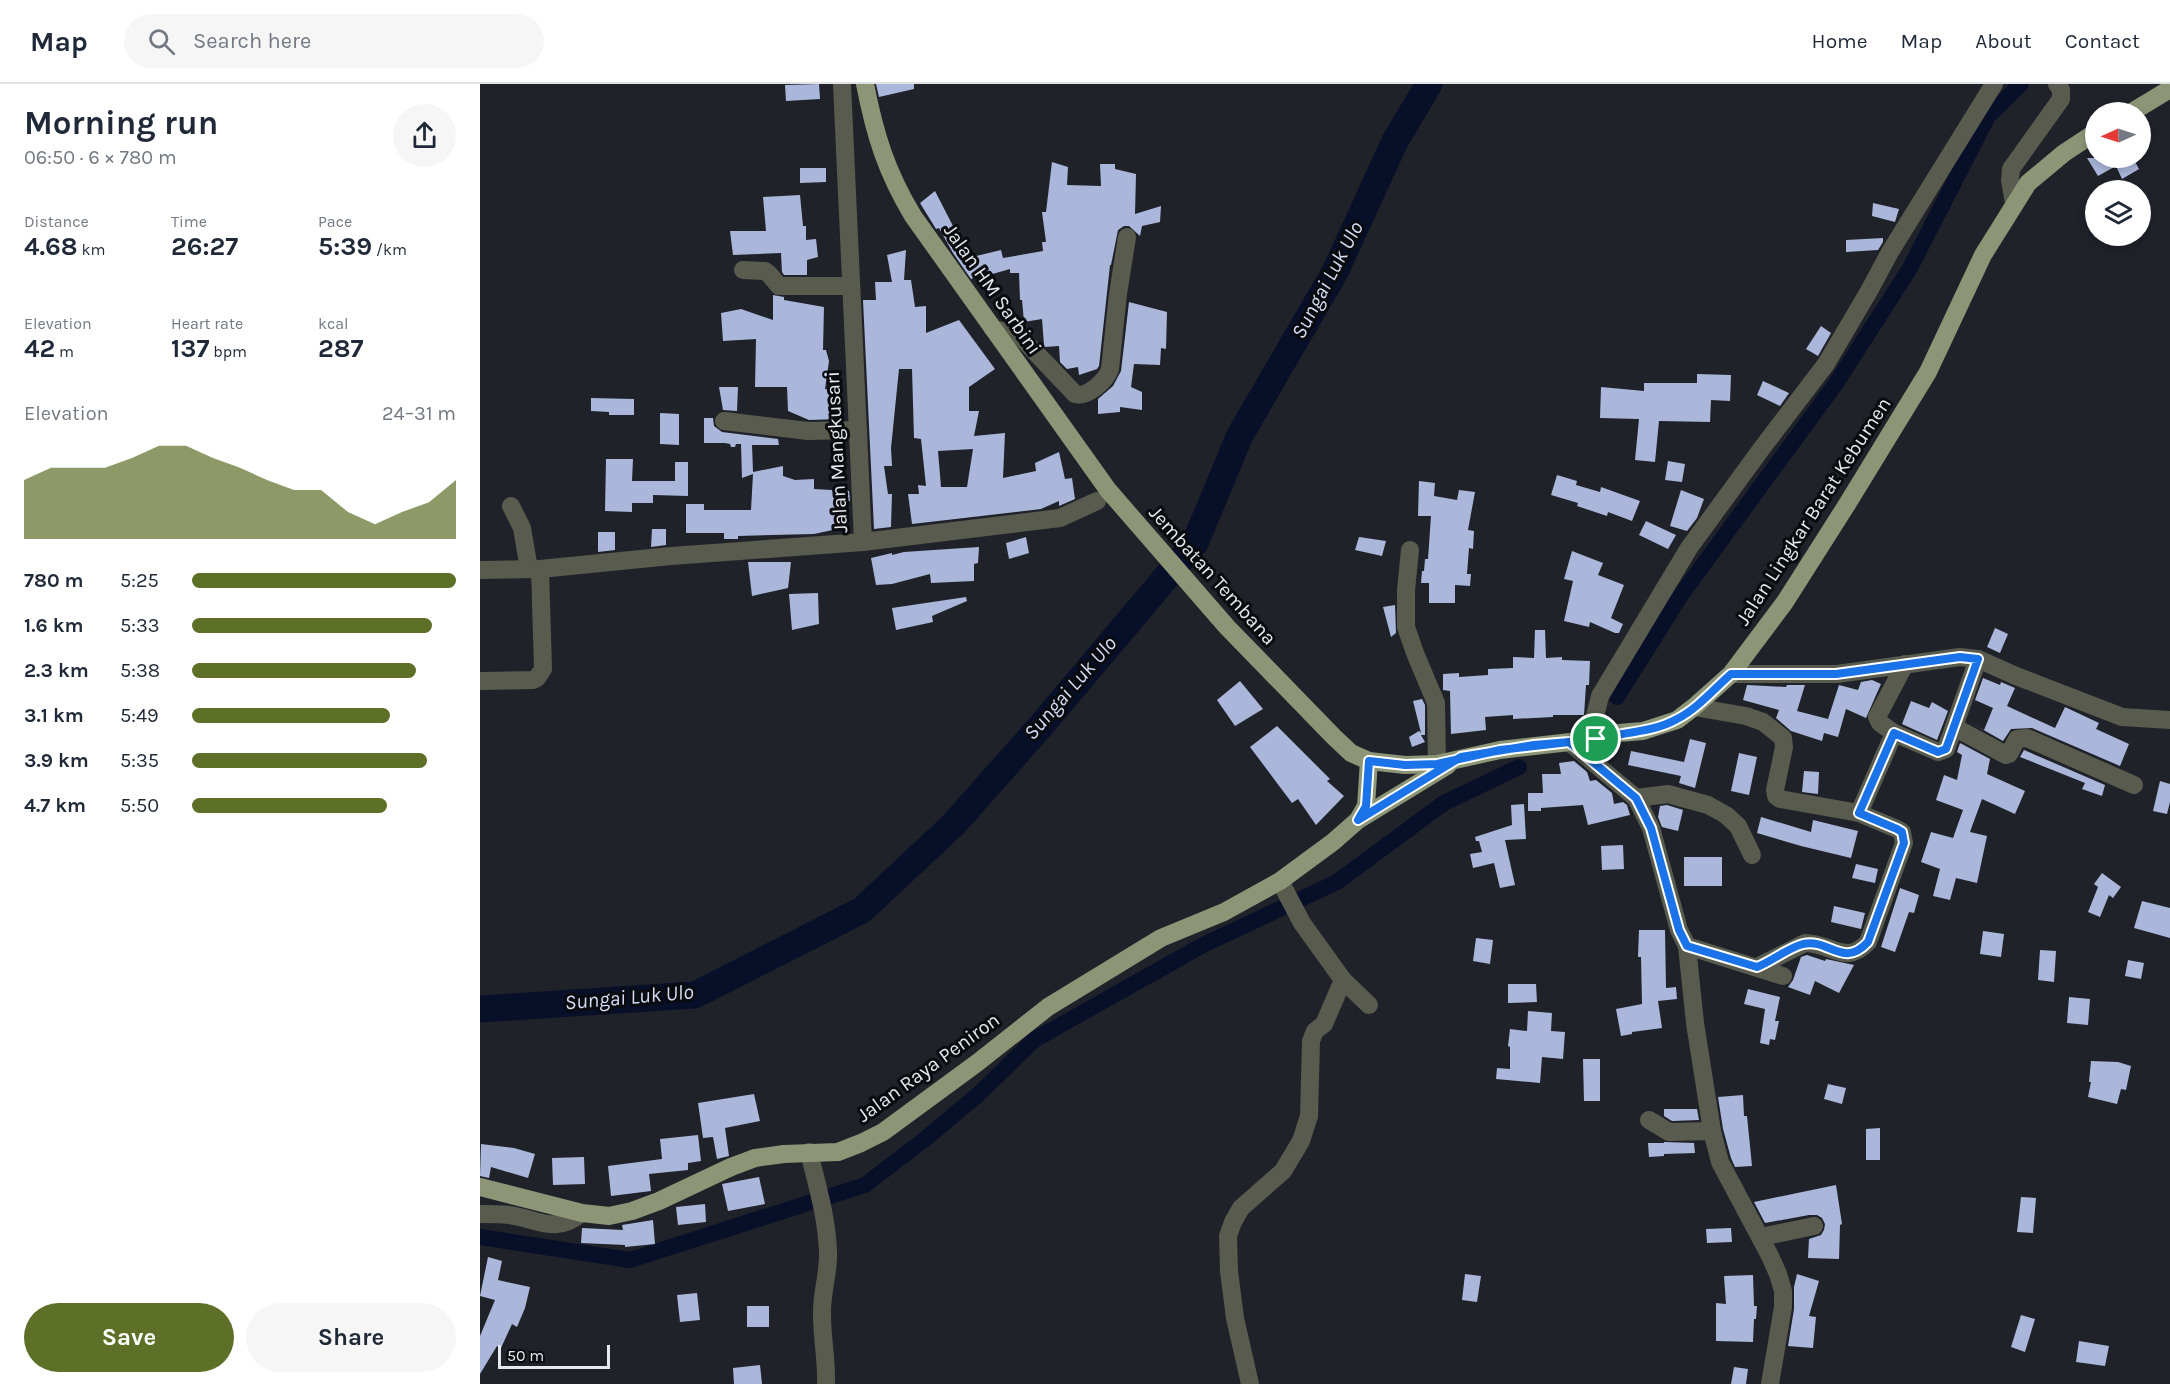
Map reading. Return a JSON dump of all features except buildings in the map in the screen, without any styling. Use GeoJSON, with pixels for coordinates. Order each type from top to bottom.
{"type":"FeatureCollection","features":[{"type":"Feature","properties":{"kind":"main road","name":"Jalan HM Sarbini"},"geometry":{"type":"LineString","coordinates":[[865,84],[872,120],[895,185],[913,216],[1082,454],[1120,503]]}},
{"type":"Feature","properties":{"kind":"main road"},"geometry":{"type":"LineString","coordinates":[[2149,102],[2170,89]]}},
{"type":"Feature","properties":{"kind":"main road","name":"Jalan Lingkar Barat Kebumen"},"geometry":{"type":"LineString","coordinates":[[1273,676],[1351,753],[1369,761],[1405,765],[1437,764],[1461,757],[1534,745],[1596,739],[1619,733],[1643,731],[1677,720],[1731,674],[1785,602],[1928,372],[1983,255],[2028,183],[2064,153],[2085,139]]}},
{"type":"Feature","properties":{"kind":"main road","name":"Jembatan Tembana"},"geometry":{"type":"LineString","coordinates":[[1120,503],[1193,590],[1273,676]]}},
{"type":"Feature","properties":{"kind":"main road","name":"Jalan Raya Peniron"},"geometry":{"type":"LineString","coordinates":[[480,1187],[582,1214],[609,1216],[632,1211],[755,1158],[809,1152],[838,1152],[883,1132],[1048,1007],[1161,938],[1224,912],[1280,881],[1333,842],[1358,820],[1461,757]]}},
{"type":"Feature","properties":{"kind":"main road"},"geometry":{"type":"LineString","coordinates":[[1358,820],[1366,806],[1369,761]]}},
{"type":"Feature","properties":{"kind":"street","name":"Jalan Mangkusari"},"geometry":{"type":"LineString","coordinates":[[480,570],[535,569],[862,542],[842,84]]}},
{"type":"Feature","properties":{"kind":"street"},"geometry":{"type":"LineString","coordinates":[[1596,739],[1594,716],[1599,696],[1689,548],[1826,364],[1890,252],[1994,84]]}},
{"type":"Feature","properties":{"kind":"street"},"geometry":{"type":"LineString","coordinates":[[2014,203],[2010,180],[2012,169],[2061,99],[2061,90],[2057,84]]}},
{"type":"Feature","properties":{"kind":"street"},"geometry":{"type":"LineString","coordinates":[[993,329],[1018,334],[1075,394],[1083,395],[1088,392],[1107,377],[1110,369],[1127,237]]}},
{"type":"Feature","properties":{"kind":"street"},"geometry":{"type":"LineString","coordinates":[[743,270],[765,271],[779,286],[850,285]]}},
{"type":"Feature","properties":{"kind":"street"},"geometry":{"type":"LineString","coordinates":[[724,421],[808,431],[858,430]]}},
{"type":"Feature","properties":{"kind":"street"},"geometry":{"type":"LineString","coordinates":[[862,542],[1060,518],[1097,501]]}},
{"type":"Feature","properties":{"kind":"street"},"geometry":{"type":"LineString","coordinates":[[480,681],[533,680],[543,669],[535,569],[522,528],[511,506]]}},
{"type":"Feature","properties":{"kind":"street"},"geometry":{"type":"LineString","coordinates":[[1410,550],[1406,590],[1406,627],[1436,702],[1437,764]]}},
{"type":"Feature","properties":{"kind":"street"},"geometry":{"type":"LineString","coordinates":[[1731,674],[1836,674],[1960,657],[1978,659],[2122,717],[2170,720]]}},
{"type":"Feature","properties":{"kind":"street"},"geometry":{"type":"LineString","coordinates":[[1905,664],[1877,717],[1880,723],[1894,733],[1938,752],[1946,749],[1978,659]]}},
{"type":"Feature","properties":{"kind":"street"},"geometry":{"type":"LineString","coordinates":[[1694,707],[1746,716],[1763,722],[1783,738],[1784,747],[1775,790],[1776,796],[1780,799],[1859,813],[1897,829],[1904,837],[1904,843],[1868,942],[1860,950],[1853,954],[1805,944],[1757,967]]}},
{"type":"Feature","properties":{"kind":"street"},"geometry":{"type":"LineString","coordinates":[[1953,727],[2006,755],[2009,754],[2017,739],[2027,738],[2134,785]]}},
{"type":"Feature","properties":{"kind":"street"},"geometry":{"type":"LineString","coordinates":[[1859,813],[1894,733]]}},
{"type":"Feature","properties":{"kind":"street"},"geometry":{"type":"LineString","coordinates":[[1569,742],[1636,798],[1651,828],[1679,930],[1687,946],[1695,1023],[1712,1131],[1720,1162],[1761,1237],[1779,1274],[1783,1291],[1783,1307],[1770,1384]]}},
{"type":"Feature","properties":{"kind":"street"},"geometry":{"type":"LineString","coordinates":[[1636,798],[1668,794],[1708,806],[1726,815],[1738,826],[1752,855]]}},
{"type":"Feature","properties":{"kind":"street"},"geometry":{"type":"LineString","coordinates":[[1280,881],[1302,923],[1343,980],[1369,1005]]}},
{"type":"Feature","properties":{"kind":"street"},"geometry":{"type":"LineString","coordinates":[[1687,946],[1783,976]]}},
{"type":"Feature","properties":{"kind":"street"},"geometry":{"type":"LineString","coordinates":[[1250,1384],[1234,1318],[1228,1236],[1241,1208],[1283,1170],[1301,1141],[1309,1116],[1311,1041],[1315,1031],[1324,1024],[1343,980]]}},
{"type":"Feature","properties":{"kind":"street"},"geometry":{"type":"LineString","coordinates":[[1649,1120],[1673,1133],[1712,1131]]}},
{"type":"Feature","properties":{"kind":"street"},"geometry":{"type":"LineString","coordinates":[[809,1152],[820,1195],[828,1250],[828,1273],[823,1292],[822,1314],[827,1361],[826,1384]]}},
{"type":"Feature","properties":{"kind":"street"},"geometry":{"type":"LineString","coordinates":[[480,1214],[510,1215],[554,1224],[569,1223],[582,1214]]}},
{"type":"Feature","properties":{"kind":"street"},"geometry":{"type":"LineString","coordinates":[[1761,1237],[1814,1226]]}},
{"type":"Feature","properties":{"kind":"waterway","name":"Sungai Luk Ulo"},"geometry":{"type":"LineString","coordinates":[[480,1009],[695,995],[862,910],[954,824],[1045,721],[1195,543],[1240,435],[1335,272],[1395,141],[1429,84]]}},
{"type":"Feature","properties":{"kind":"waterway"},"geometry":{"type":"LineString","coordinates":[[1617,697],[1681,595],[1837,382],[1910,268],[1988,116],[2021,84]]}},
{"type":"Feature","properties":{"kind":"waterway"},"geometry":{"type":"LineString","coordinates":[[480,1237],[630,1260],[865,1185],[981,1092],[1034,1040],[1203,945],[1337,882],[1444,803],[1519,767]]}},
{"type":"Feature","properties":{"kind":"route"},"geometry":{"type":"LineString","coordinates":[[1596,739],[1534,745],[1500,750],[1461,757],[1437,764],[1405,765],[1369,761],[1366,806],[1358,820],[1461,757],[1534,745],[1569,742],[1636,798],[1651,828],[1679,930],[1687,946],[1757,967],[1801,944],[1809,943],[1853,954],[1868,942],[1904,843],[1902,832],[1859,813],[1894,733],[1938,752],[1946,749],[1978,659],[1960,657],[1836,674],[1731,674],[1677,720],[1643,731],[1619,733],[1596,739]]}}]}
